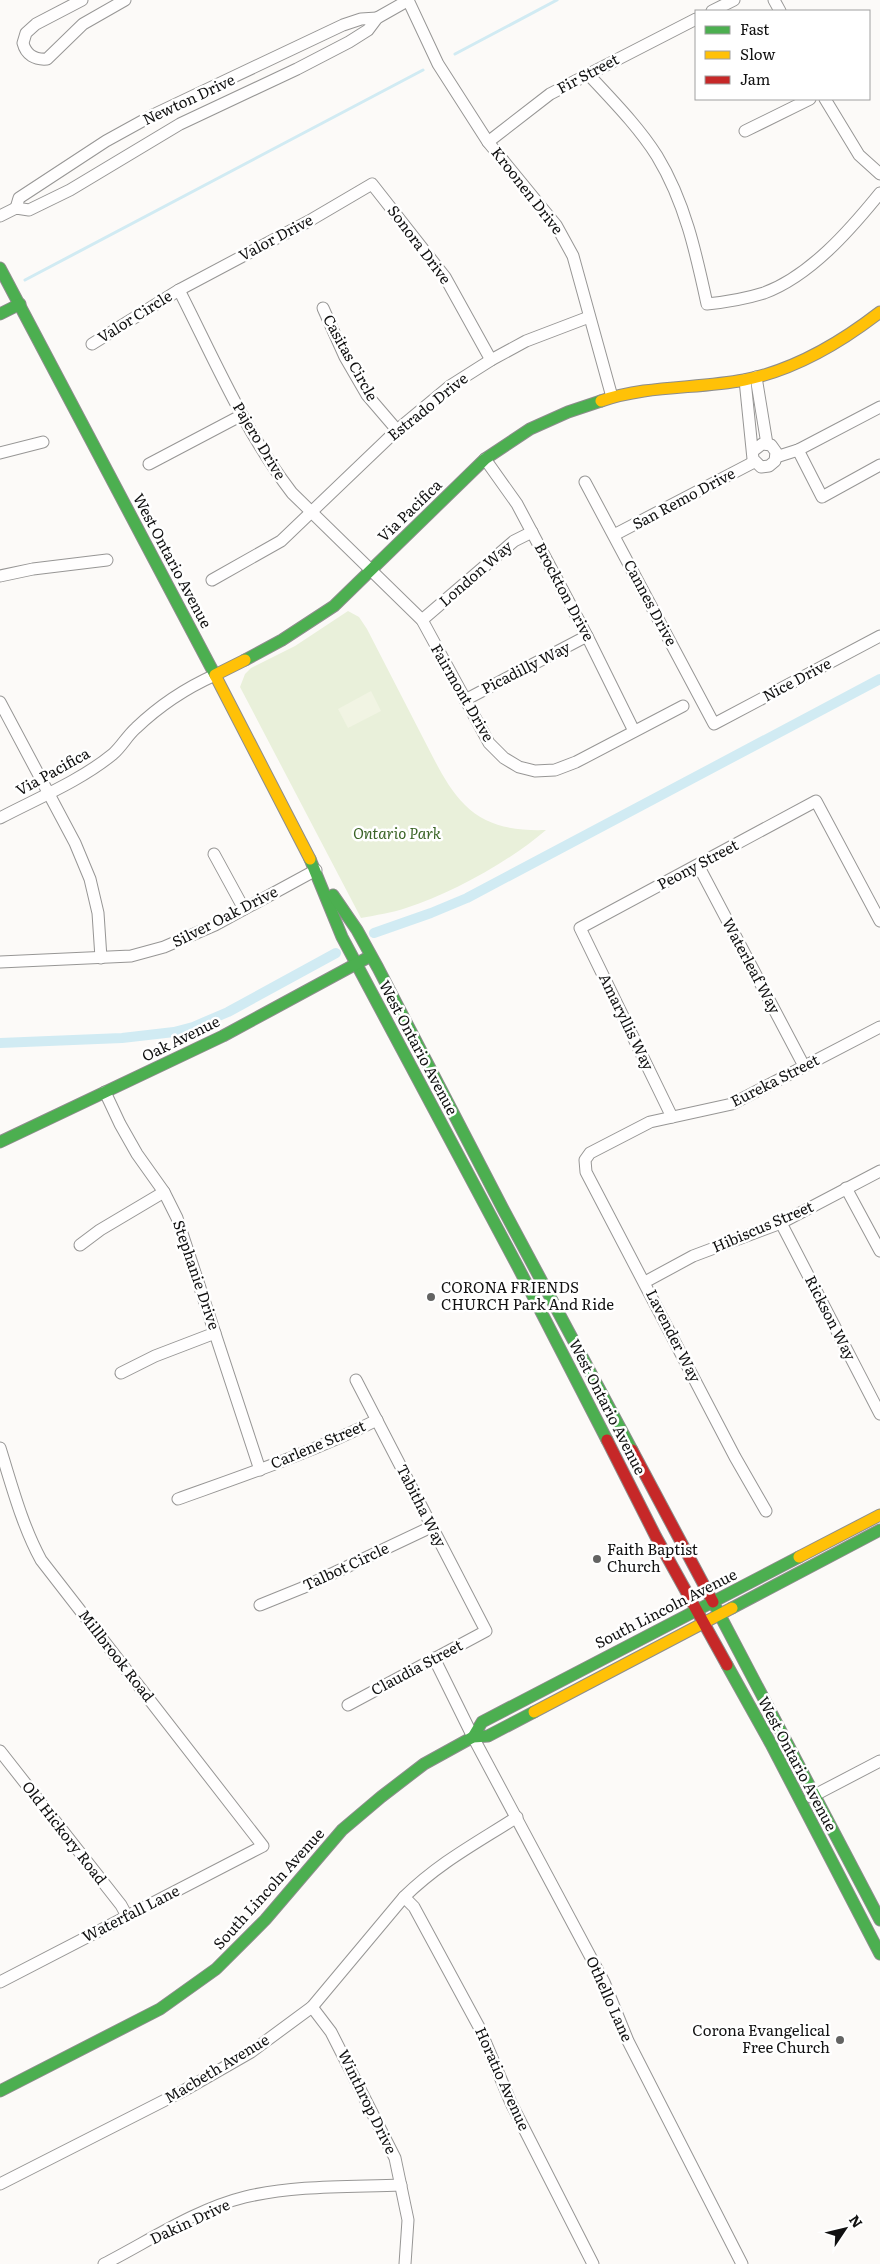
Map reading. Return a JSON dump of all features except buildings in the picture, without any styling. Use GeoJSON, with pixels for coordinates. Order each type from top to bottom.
{"type":"FeatureCollection","features":[{"type":"Feature","properties":{"kind":"main road","name":"West Ontario Avenue"},"geometry":{"type":"LineString","coordinates":[[0,268],[316,870],[342,937],[356,964],[513,1258],[656,1537],[772,1744],[880,1954]]}},
{"type":"Feature","properties":{"kind":"main road"},"geometry":{"type":"LineString","coordinates":[[0,314],[20,304]]}},
{"type":"Feature","properties":{"kind":"main road","name":"Via Pacifica"},"geometry":{"type":"LineString","coordinates":[[215,675],[282,640],[334,606],[485,459],[530,429],[568,412],[612,396],[751,378],[820,354],[861,328],[880,312]]}},
{"type":"Feature","properties":{"kind":"main road","name":"West Ontario Avenue"},"geometry":{"type":"LineString","coordinates":[[316,870],[357,930],[371,956],[529,1260],[816,1795],[880,1920]]}},
{"type":"Feature","properties":{"kind":"main road","name":"Oak Avenue"},"geometry":{"type":"LineString","coordinates":[[0,1142],[225,1035],[371,956]]}},
{"type":"Feature","properties":{"kind":"main road","name":"South Lincoln Avenue"},"geometry":{"type":"LineString","coordinates":[[473,1737],[482,1722],[880,1515]]}},
{"type":"Feature","properties":{"kind":"main road","name":"South Lincoln Avenue"},"geometry":{"type":"LineString","coordinates":[[0,2092],[160,2008],[216,1969],[265,1920],[342,1830],[424,1764],[473,1737],[488,1736],[880,1530]]}},
{"type":"Feature","properties":{"kind":"street"},"geometry":{"type":"LineString","coordinates":[[82,0],[29,29],[23,43],[27,52],[37,59],[47,59],[83,24],[125,0]]}},
{"type":"Feature","properties":{"kind":"street","name":"Newton Drive"},"geometry":{"type":"LineString","coordinates":[[0,216],[16,208],[29,210],[70,190],[180,124],[297,70],[368,30],[377,18],[407,0]]}},
{"type":"Feature","properties":{"kind":"street","name":"Kroonen Drive"},"geometry":{"type":"LineString","coordinates":[[407,0],[438,64],[488,142],[556,225],[573,256],[612,396]]}},
{"type":"Feature","properties":{"kind":"street"},"geometry":{"type":"LineString","coordinates":[[714,10],[734,0]]}},
{"type":"Feature","properties":{"kind":"street","name":"Newton Drive"},"geometry":{"type":"LineString","coordinates":[[16,208],[19,198],[40,183],[155,114],[343,25],[362,19],[377,18]]}},
{"type":"Feature","properties":{"kind":"street","name":"Fir Street"},"geometry":{"type":"LineString","coordinates":[[488,142],[550,94],[695,20]]}},
{"type":"Feature","properties":{"kind":"street"},"geometry":{"type":"LineString","coordinates":[[588,74],[639,132],[656,155],[672,184],[692,236],[707,304],[737,301],[766,292],[791,278],[818,260],[840,239],[880,193]]}},
{"type":"Feature","properties":{"kind":"street"},"geometry":{"type":"LineString","coordinates":[[745,131],[808,100]]}},
{"type":"Feature","properties":{"kind":"street"},"geometry":{"type":"LineString","coordinates":[[827,100],[859,155],[880,174]]}},
{"type":"Feature","properties":{"kind":"street","name":"Valor Drive"},"geometry":{"type":"LineString","coordinates":[[179,290],[309,222],[372,184]]}},
{"type":"Feature","properties":{"kind":"street","name":"Sonora Drive"},"geometry":{"type":"LineString","coordinates":[[372,184],[445,277],[491,360]]}},
{"type":"Feature","properties":{"kind":"street","name":"Valor Circle"},"geometry":{"type":"LineString","coordinates":[[92,344],[179,290]]}},
{"type":"Feature","properties":{"kind":"street","name":"Pajero Drive"},"geometry":{"type":"LineString","coordinates":[[179,290],[242,415],[274,470],[292,493],[370,571]]}},
{"type":"Feature","properties":{"kind":"street","name":"Casitas Circle"},"geometry":{"type":"LineString","coordinates":[[323,308],[367,395],[397,430]]}},
{"type":"Feature","properties":{"kind":"street","name":"Estrado Drive"},"geometry":{"type":"LineString","coordinates":[[212,580],[281,541],[397,430],[450,386],[526,341],[589,317]]}},
{"type":"Feature","properties":{"kind":"street"},"geometry":{"type":"LineString","coordinates":[[751,378],[766,444]]}},
{"type":"Feature","properties":{"kind":"street"},"geometry":{"type":"LineString","coordinates":[[751,378],[754,457],[761,467],[769,466],[776,457],[798,450],[880,407]]}},
{"type":"Feature","properties":{"kind":"street"},"geometry":{"type":"LineString","coordinates":[[150,464],[242,415]]}},
{"type":"Feature","properties":{"kind":"street"},"geometry":{"type":"LineString","coordinates":[[0,453],[43,442]]}},
{"type":"Feature","properties":{"kind":"street"},"geometry":{"type":"LineString","coordinates":[[754,457],[758,445],[766,444],[774,448],[776,457]]}},
{"type":"Feature","properties":{"kind":"street"},"geometry":{"type":"LineString","coordinates":[[798,450],[822,497],[880,465]]}},
{"type":"Feature","properties":{"kind":"street","name":"San Remo Drive"},"geometry":{"type":"LineString","coordinates":[[614,535],[754,457]]}},
{"type":"Feature","properties":{"kind":"street","name":"Brockton Drive"},"geometry":{"type":"LineString","coordinates":[[485,459],[517,504],[587,636],[634,731]]}},
{"type":"Feature","properties":{"kind":"street","name":"Cannes Drive"},"geometry":{"type":"LineString","coordinates":[[585,482],[714,724]]}},
{"type":"Feature","properties":{"kind":"street","name":"London Way"},"geometry":{"type":"LineString","coordinates":[[422,620],[463,587],[508,546],[532,532]]}},
{"type":"Feature","properties":{"kind":"street"},"geometry":{"type":"LineString","coordinates":[[0,576],[32,569],[108,560]]}},
{"type":"Feature","properties":{"kind":"street","name":"Fairmont Drive"},"geometry":{"type":"LineString","coordinates":[[370,571],[422,620],[489,743],[504,758],[519,767],[535,771],[555,770],[576,762],[684,706]]}},
{"type":"Feature","properties":{"kind":"street","name":"Picadilly Way"},"geometry":{"type":"LineString","coordinates":[[465,700],[587,636]]}},
{"type":"Feature","properties":{"kind":"street","name":"Nice Drive"},"geometry":{"type":"LineString","coordinates":[[714,724],[880,636]]}},
{"type":"Feature","properties":{"kind":"street","name":"Via Pacifica"},"geometry":{"type":"LineString","coordinates":[[0,818],[86,774],[114,753],[133,730],[151,714],[197,683],[215,675]]}},
{"type":"Feature","properties":{"kind":"street"},"geometry":{"type":"LineString","coordinates":[[0,702],[74,842],[90,879],[98,913],[102,958]]}},
{"type":"Feature","properties":{"kind":"street","name":"Peony Street"},"geometry":{"type":"LineString","coordinates":[[580,928],[816,801],[880,921]]}},
{"type":"Feature","properties":{"kind":"street"},"geometry":{"type":"LineString","coordinates":[[214,854],[244,909]]}},
{"type":"Feature","properties":{"kind":"street","name":"Waterleaf Way"},"geometry":{"type":"LineString","coordinates":[[698,865],[804,1066]]}},
{"type":"Feature","properties":{"kind":"street","name":"Silver Oak Drive"},"geometry":{"type":"LineString","coordinates":[[0,962],[131,956],[164,947],[207,929],[316,870]]}},
{"type":"Feature","properties":{"kind":"street","name":"Amaryllis Way"},"geometry":{"type":"LineString","coordinates":[[580,928],[672,1116]]}},
{"type":"Feature","properties":{"kind":"street","name":"Eureka Street"},"geometry":{"type":"LineString","coordinates":[[585,1160],[590,1153],[650,1122],[732,1104],[880,1027]]}},
{"type":"Feature","properties":{"kind":"street","name":"Stephanie Drive"},"geometry":{"type":"LineString","coordinates":[[106,1092],[120,1124],[137,1154],[164,1192],[177,1218],[260,1470]]}},
{"type":"Feature","properties":{"kind":"street","name":"Lavender Way"},"geometry":{"type":"LineString","coordinates":[[585,1160],[586,1172],[735,1457],[766,1511]]}},
{"type":"Feature","properties":{"kind":"street","name":"Hibiscus Street"},"geometry":{"type":"LineString","coordinates":[[644,1282],[692,1256],[781,1223],[880,1171]]}},
{"type":"Feature","properties":{"kind":"street"},"geometry":{"type":"LineString","coordinates":[[846,1188],[880,1251]]}},
{"type":"Feature","properties":{"kind":"street"},"geometry":{"type":"LineString","coordinates":[[80,1245],[100,1230],[164,1192]]}},
{"type":"Feature","properties":{"kind":"street","name":"Rickson Way"},"geometry":{"type":"LineString","coordinates":[[781,1223],[880,1414]]}},
{"type":"Feature","properties":{"kind":"street"},"geometry":{"type":"LineString","coordinates":[[121,1373],[155,1356],[215,1333]]}},
{"type":"Feature","properties":{"kind":"street","name":"Tabitha Way"},"geometry":{"type":"LineString","coordinates":[[356,1380],[486,1631]]}},
{"type":"Feature","properties":{"kind":"street","name":"Carlene Street"},"geometry":{"type":"LineString","coordinates":[[178,1499],[342,1438],[377,1420]]}},
{"type":"Feature","properties":{"kind":"street","name":"Millbrook Road"},"geometry":{"type":"LineString","coordinates":[[0,1448],[30,1539],[41,1560],[263,1846]]}},
{"type":"Feature","properties":{"kind":"street","name":"Talbot Circle"},"geometry":{"type":"LineString","coordinates":[[260,1605],[302,1588],[431,1527]]}},
{"type":"Feature","properties":{"kind":"street","name":"Claudia Street"},"geometry":{"type":"LineString","coordinates":[[348,1705],[486,1631]]}},
{"type":"Feature","properties":{"kind":"street","name":"Othello Lane"},"geometry":{"type":"LineString","coordinates":[[434,1658],[473,1737],[604,1982],[628,2041],[742,2264]]}},
{"type":"Feature","properties":{"kind":"street","name":"Old Hickory Road"},"geometry":{"type":"LineString","coordinates":[[0,1751],[121,1905],[127,1916]]}},
{"type":"Feature","properties":{"kind":"street"},"geometry":{"type":"LineString","coordinates":[[801,1803],[880,1761]]}},
{"type":"Feature","properties":{"kind":"street","name":"Macbeth Avenue"},"geometry":{"type":"LineString","coordinates":[[0,2184],[183,2091],[251,2052],[312,2007],[404,1897],[420,1881],[457,1853],[517,1817]]}},
{"type":"Feature","properties":{"kind":"street","name":"Waterfall Lane"},"geometry":{"type":"LineString","coordinates":[[0,1982],[263,1846]]}},
{"type":"Feature","properties":{"kind":"street","name":"Horatio Avenue"},"geometry":{"type":"LineString","coordinates":[[404,1897],[414,1907],[479,2027],[510,2103],[593,2264]]}},
{"type":"Feature","properties":{"kind":"street","name":"Winthrop Drive"},"geometry":{"type":"LineString","coordinates":[[312,2007],[332,2032],[395,2158],[408,2220],[405,2264]]}},
{"type":"Feature","properties":{"kind":"street","name":"Dakin Drive"},"geometry":{"type":"LineString","coordinates":[[104,2264],[198,2215],[244,2198],[290,2190],[401,2185]]}},
{"type":"Feature","properties":{"kind":"green space","name":"Ontario Park"},"geometry":{"type":"Polygon","coordinates":[[[348,611],[359,617],[367,629],[435,762],[465,805],[492,823],[524,830],[546,830],[498,865],[461,885],[406,908],[361,918],[240,687],[245,674],[251,668],[295,646],[348,611]]]}},
{"type":"Feature","properties":{"kind":"green space"},"geometry":{"type":"Polygon","coordinates":[[[371,691],[381,711],[348,728],[338,709],[371,691]]]}},
{"type":"Feature","properties":{"kind":"waterway"},"geometry":{"type":"LineString","coordinates":[[455,54],[557,0]]}},
{"type":"Feature","properties":{"kind":"waterway"},"geometry":{"type":"LineString","coordinates":[[25,280],[423,70]]}},
{"type":"Feature","properties":{"kind":"waterway"},"geometry":{"type":"LineString","coordinates":[[374,933],[467,898],[880,679]]}},
{"type":"Feature","properties":{"kind":"waterway"},"geometry":{"type":"LineString","coordinates":[[0,1043],[122,1038],[174,1032],[193,1027],[228,1012],[336,953]]}},
{"type":"Feature","properties":{"kind":"traffic: fast"},"geometry":{"type":"LineString","coordinates":[[0,268],[215,675]]}},
{"type":"Feature","properties":{"kind":"traffic: fast"},"geometry":{"type":"LineString","coordinates":[[0,314],[20,304]]}},
{"type":"Feature","properties":{"kind":"traffic: fast"},"geometry":{"type":"LineString","coordinates":[[245,660],[282,640],[334,606],[485,459],[530,429],[568,412],[601,401]]}},
{"type":"Feature","properties":{"kind":"traffic: fast"},"geometry":{"type":"LineString","coordinates":[[310,859],[342,937],[518,1267],[607,1440]]}},
{"type":"Feature","properties":{"kind":"traffic: fast"},"geometry":{"type":"LineString","coordinates":[[333,895],[357,930],[378,968],[502,1207],[632,1450]]}},
{"type":"Feature","properties":{"kind":"traffic: fast"},"geometry":{"type":"LineString","coordinates":[[0,1142],[223,1036],[367,958]]}},
{"type":"Feature","properties":{"kind":"traffic: fast"},"geometry":{"type":"LineString","coordinates":[[732,1608],[880,1530]]}},
{"type":"Feature","properties":{"kind":"traffic: fast"},"geometry":{"type":"LineString","coordinates":[[473,1737],[482,1722],[799,1557]]}},
{"type":"Feature","properties":{"kind":"traffic: fast"},"geometry":{"type":"LineString","coordinates":[[713,1602],[880,1920]]}},
{"type":"Feature","properties":{"kind":"traffic: fast"},"geometry":{"type":"LineString","coordinates":[[727,1665],[771,1744],[880,1954]]}},
{"type":"Feature","properties":{"kind":"traffic: fast"},"geometry":{"type":"LineString","coordinates":[[0,2091],[160,2009],[216,1969],[265,1920],[342,1830],[381,1797],[424,1764],[473,1737],[488,1736],[534,1712]]}},
{"type":"Feature","properties":{"kind":"traffic: slow"},"geometry":{"type":"LineString","coordinates":[[601,401],[636,392],[744,380],[781,370],[833,345],[880,312]]}},
{"type":"Feature","properties":{"kind":"traffic: slow"},"geometry":{"type":"LineString","coordinates":[[245,660],[215,675],[310,859]]}},
{"type":"Feature","properties":{"kind":"traffic: slow"},"geometry":{"type":"LineString","coordinates":[[799,1557],[880,1515]]}},
{"type":"Feature","properties":{"kind":"traffic: slow"},"geometry":{"type":"LineString","coordinates":[[534,1712],[732,1608]]}},
{"type":"Feature","properties":{"kind":"traffic: jam"},"geometry":{"type":"LineString","coordinates":[[607,1440],[656,1537],[727,1665]]}},
{"type":"Feature","properties":{"kind":"traffic: jam"},"geometry":{"type":"LineString","coordinates":[[632,1450],[713,1602]]}},
{"type":"Feature","properties":{"kind":"place","name":"CORONA FRIENDS CHURCH Park And Ride"},"geometry":{"type":"Point","coordinates":[431,1297]}},
{"type":"Feature","properties":{"kind":"place","name":"Faith Baptist Church"},"geometry":{"type":"Point","coordinates":[597,1559]}},
{"type":"Feature","properties":{"kind":"place","name":"Corona Evangelical Free Church"},"geometry":{"type":"Point","coordinates":[840,2040]}}]}
